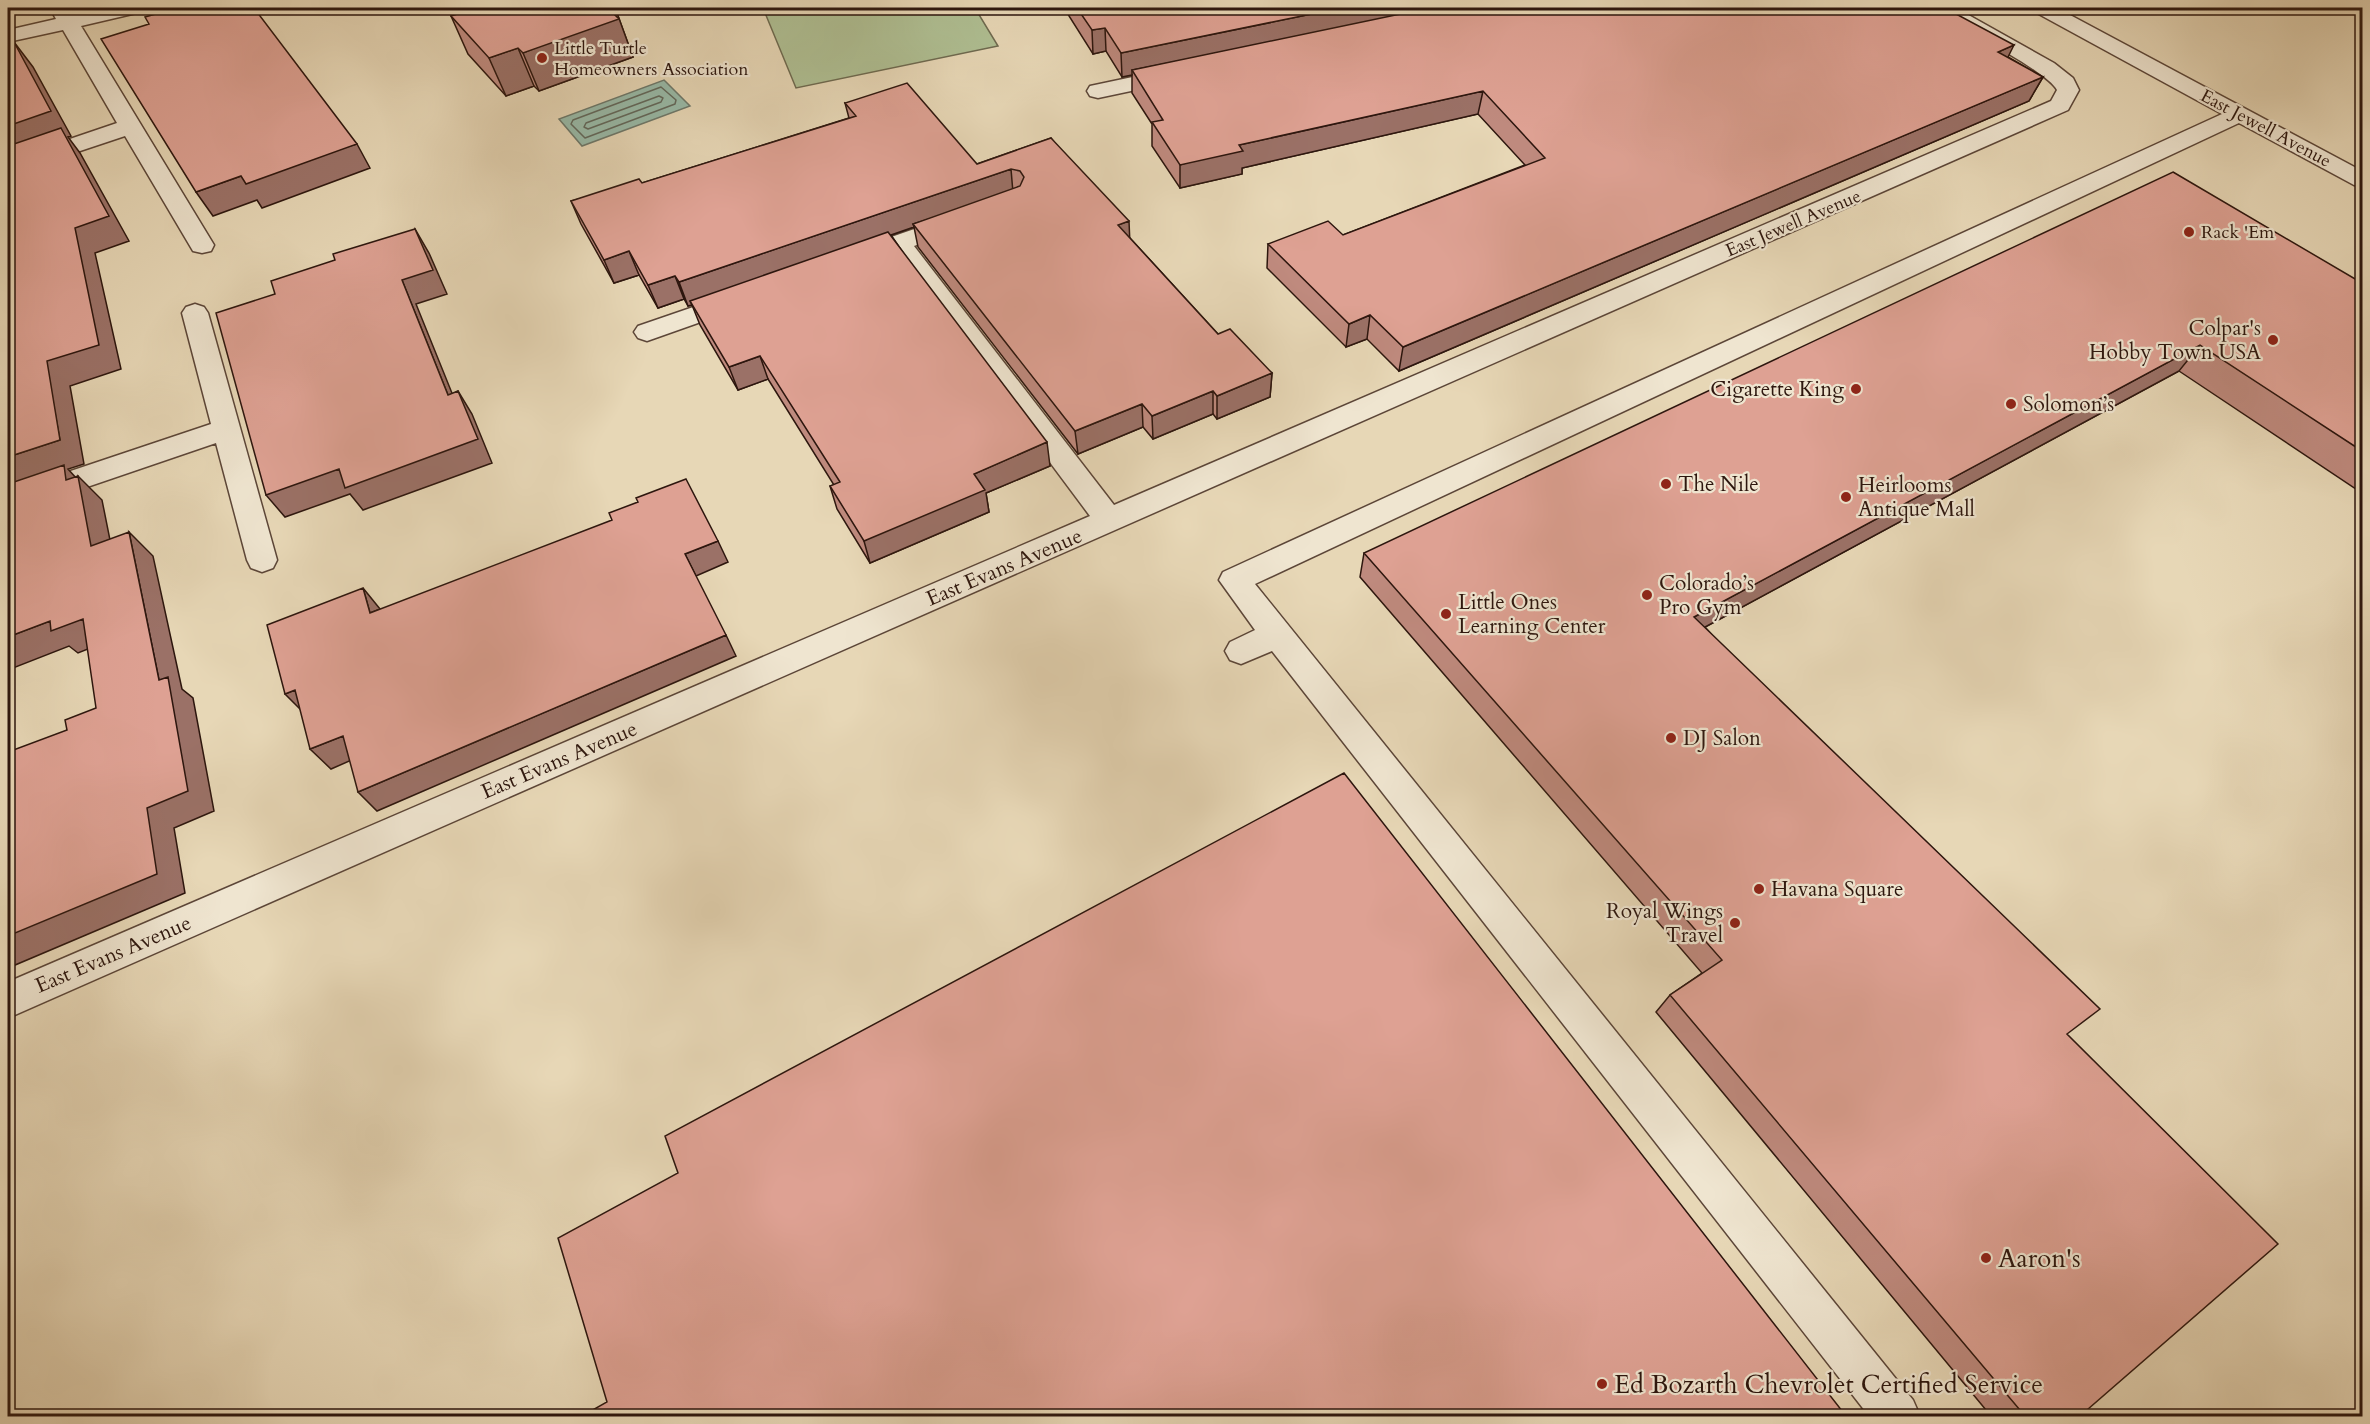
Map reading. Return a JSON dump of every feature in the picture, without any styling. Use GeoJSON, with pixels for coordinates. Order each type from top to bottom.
{"type":"FeatureCollection","features":[{"type":"Feature","properties":{"kind":"street"},"geometry":{"type":"LineString","coordinates":[[8,17],[47,8]]}},
{"type":"Feature","properties":{"kind":"street"},"geometry":{"type":"LineString","coordinates":[[8,36],[65,14],[134,8]]}},
{"type":"Feature","properties":{"kind":"street","name":"East Jewell Avenue"},"geometry":{"type":"LineString","coordinates":[[1368,407],[2031,120],[2064,101],[2068,90],[2053,72],[1941,8]]}},
{"type":"Feature","properties":{"kind":"street","name":"East Jewell Avenue"},"geometry":{"type":"LineString","coordinates":[[2042,8],[2362,180]]}},
{"type":"Feature","properties":{"kind":"street"},"geometry":{"type":"LineString","coordinates":[[65,14],[202,245]]}},
{"type":"Feature","properties":{"kind":"street"},"geometry":{"type":"LineString","coordinates":[[1098,91],[1200,70]]}},
{"type":"Feature","properties":{"kind":"street"},"geometry":{"type":"LineString","coordinates":[[1897,1416],[1234,580],[2241,114]]}},
{"type":"Feature","properties":{"kind":"street"},"geometry":{"type":"LineString","coordinates":[[8,168],[131,126]]}},
{"type":"Feature","properties":{"kind":"street"},"geometry":{"type":"LineString","coordinates":[[833,266],[982,213]]}},
{"type":"Feature","properties":{"kind":"street","name":"East Evans Avenue"},"geometry":{"type":"LineString","coordinates":[[899,243],[1110,521]]}},
{"type":"Feature","properties":{"kind":"street"},"geometry":{"type":"LineString","coordinates":[[647,332],[757,293]]}},
{"type":"Feature","properties":{"kind":"street"},"geometry":{"type":"LineString","coordinates":[[195,313],[262,560]]}},
{"type":"Feature","properties":{"kind":"street","name":"East Evans Avenue"},"geometry":{"type":"LineString","coordinates":[[8,1000],[1368,407]]}},
{"type":"Feature","properties":{"kind":"street"},"geometry":{"type":"LineString","coordinates":[[8,503],[226,429]]}},
{"type":"Feature","properties":{"kind":"street"},"geometry":{"type":"LineString","coordinates":[[1241,651],[1276,634]]}},
{"type":"Feature","properties":{"kind":"shaded area"},"geometry":{"type":"Polygon","coordinates":[[[763,8],[975,8],[998,46],[796,88],[763,8]]]}},
{"type":"Feature","properties":{"kind":"water"},"geometry":{"type":"Polygon","coordinates":[[[664,80],[690,106],[582,146],[559,119],[664,80]]]}},
{"type":"Feature","properties":{"kind":"building"},"geometry":{"type":"Polygon","coordinates":[[[177,8],[254,8],[357,144],[246,184],[241,176],[196,192],[101,39],[149,24],[145,17],[177,8]]]}},
{"type":"Feature","properties":{"kind":"building"},"geometry":{"type":"Polygon","coordinates":[[[477,8],[611,8],[617,13],[614,14],[619,19],[523,53],[518,48],[489,58],[451,16],[477,8]]]}},
{"type":"Feature","properties":{"kind":"building"},"geometry":{"type":"Polygon","coordinates":[[[1077,8],[1341,8],[1121,53],[1105,28],[1092,30],[1077,8]]]}},
{"type":"Feature","properties":{"kind":"building"},"geometry":{"type":"Polygon","coordinates":[[[1429,8],[1945,8],[2014,45],[1998,52],[2043,77],[1403,347],[1370,315],[1349,324],[1268,244],[1328,221],[1343,235],[1545,158],[1483,91],[1239,145],[1243,151],[1180,165],[1152,122],[1163,120],[1132,70],[1429,8]]]}},
{"type":"Feature","properties":{"kind":"building"},"geometry":{"type":"Polygon","coordinates":[[[14,42],[51,111],[8,126],[8,44],[14,42]]]}},
{"type":"Feature","properties":{"kind":"building"},"geometry":{"type":"Polygon","coordinates":[[[907,83],[977,164],[1051,138],[1129,221],[1118,225],[1218,334],[1230,329],[1272,373],[1217,396],[1213,391],[1152,416],[1142,404],[1075,431],[913,224],[1020,186],[1024,177],[1020,171],[1011,169],[679,282],[675,276],[648,285],[629,251],[604,260],[571,201],[639,179],[642,183],[856,116],[845,103],[907,83]]]}},
{"type":"Feature","properties":{"kind":"building"},"geometry":{"type":"Polygon","coordinates":[[[61,128],[109,216],[75,228],[99,345],[47,361],[60,440],[8,457],[8,329],[14,327],[8,303],[8,146],[61,128]]]}},
{"type":"Feature","properties":{"kind":"building","name":"Havana Square"},"geometry":{"type":"Polygon","coordinates":[[[2173,172],[2362,283],[2362,451],[2200,345],[1694,617],[2100,1009],[2067,1034],[2278,1244],[2080,1416],[2025,1416],[1670,995],[1722,960],[1364,553],[2173,172]]]}},
{"type":"Feature","properties":{"kind":"building"},"geometry":{"type":"Polygon","coordinates":[[[415,229],[433,270],[402,280],[448,395],[458,391],[478,439],[345,488],[339,469],[266,495],[216,313],[275,294],[271,281],[335,260],[333,254],[415,229]]]}},
{"type":"Feature","properties":{"kind":"building"},"geometry":{"type":"Polygon","coordinates":[[[888,232],[1047,442],[974,474],[985,490],[864,541],[830,486],[840,482],[760,356],[729,367],[690,301],[888,232]]]}},
{"type":"Feature","properties":{"kind":"building"},"geometry":{"type":"Polygon","coordinates":[[[64,465],[66,480],[78,476],[91,546],[129,532],[159,680],[168,677],[188,791],[147,808],[157,874],[8,936],[8,752],[67,730],[65,720],[96,708],[83,619],[51,631],[50,621],[8,637],[8,484],[64,465]]]}},
{"type":"Feature","properties":{"kind":"building"},"geometry":{"type":"Polygon","coordinates":[[[686,479],[718,541],[685,554],[726,635],[358,792],[343,736],[310,749],[295,690],[285,694],[267,625],[363,588],[370,613],[612,520],[609,513],[638,502],[636,498],[686,479]]]}},
{"type":"Feature","properties":{"kind":"building"},"geometry":{"type":"Polygon","coordinates":[[[1344,773],[1846,1416],[582,1416],[607,1402],[558,1238],[678,1173],[665,1136],[1344,773]]]}},
{"type":"Feature","properties":{"kind":"place","name":"Little Turtle Homeowners Association"},"geometry":{"type":"Point","coordinates":[542,58]}},
{"type":"Feature","properties":{"kind":"place","name":"Rack 'Em"},"geometry":{"type":"Point","coordinates":[2189,232]}},
{"type":"Feature","properties":{"kind":"place","name":"Colpar's Hobby Town USA"},"geometry":{"type":"Point","coordinates":[2273,340]}},
{"type":"Feature","properties":{"kind":"place","name":"Cigarette King"},"geometry":{"type":"Point","coordinates":[1856,389]}},
{"type":"Feature","properties":{"kind":"place","name":"Solomon’s"},"geometry":{"type":"Point","coordinates":[2011,404]}},
{"type":"Feature","properties":{"kind":"place","name":"The Nile"},"geometry":{"type":"Point","coordinates":[1666,484]}},
{"type":"Feature","properties":{"kind":"place","name":"Heirlooms Antique Mall"},"geometry":{"type":"Point","coordinates":[1846,497]}},
{"type":"Feature","properties":{"kind":"place","name":"Colorado’s Pro Gym"},"geometry":{"type":"Point","coordinates":[1647,595]}},
{"type":"Feature","properties":{"kind":"place","name":"Little Ones Learning Center"},"geometry":{"type":"Point","coordinates":[1446,614]}},
{"type":"Feature","properties":{"kind":"place","name":"DJ Salon"},"geometry":{"type":"Point","coordinates":[1671,738]}},
{"type":"Feature","properties":{"kind":"place","name":"Havana Square"},"geometry":{"type":"Point","coordinates":[1759,889]}},
{"type":"Feature","properties":{"kind":"place","name":"Royal Wings Travel"},"geometry":{"type":"Point","coordinates":[1735,923]}},
{"type":"Feature","properties":{"kind":"place","name":"Aaron's"},"geometry":{"type":"Point","coordinates":[1986,1258]}},
{"type":"Feature","properties":{"kind":"place","name":"Ed Bozarth Chevrolet Certified Service"},"geometry":{"type":"Point","coordinates":[1602,1384]}}]}
